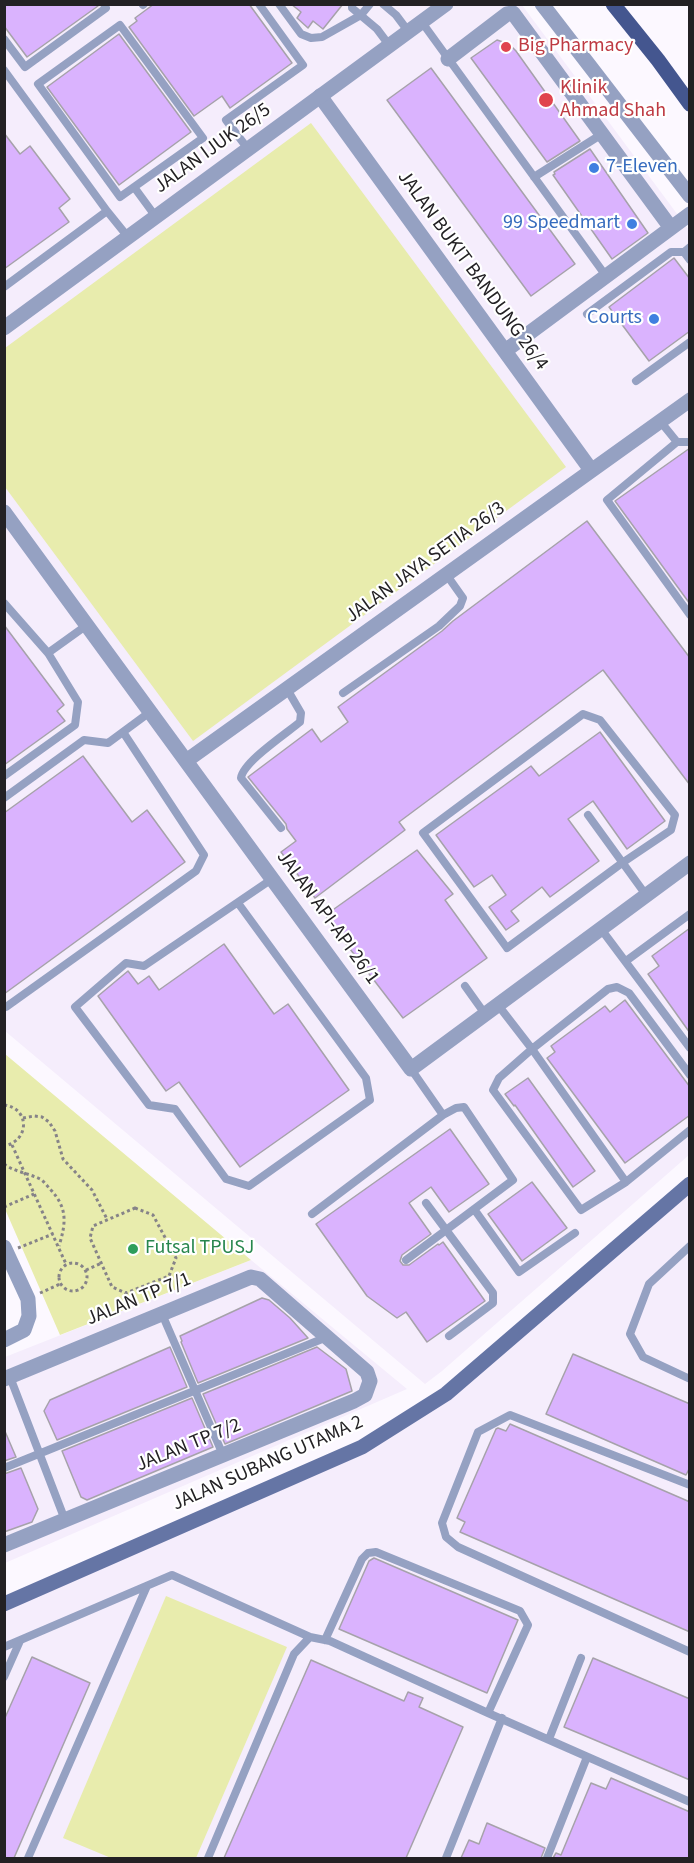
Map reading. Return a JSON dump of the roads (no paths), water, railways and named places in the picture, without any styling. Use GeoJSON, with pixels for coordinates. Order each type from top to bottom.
{"type":"FeatureCollection","features":[{"type":"Feature","properties":{"kind":"main road"},"geometry":{"type":"LineString","coordinates":[[613,4],[690,104]]}},
{"type":"Feature","properties":{"kind":"main road","name":"JALAN SUBANG UTAMA 2"},"geometry":{"type":"LineString","coordinates":[[4,1604],[362,1447],[446,1394],[690,1184]]}},
{"type":"Feature","properties":{"kind":"street","name":"JALAN IJUK 26/5"},"geometry":{"type":"LineString","coordinates":[[4,328],[446,4]]}},
{"type":"Feature","properties":{"kind":"street"},"geometry":{"type":"LineString","coordinates":[[542,4],[690,196]]}},
{"type":"Feature","properties":{"kind":"street"},"geometry":{"type":"LineString","coordinates":[[448,59],[507,14],[513,14],[670,228]]}},
{"type":"Feature","properties":{"kind":"street","name":"JALAN BUKIT BANDUNG 26/4"},"geometry":{"type":"LineString","coordinates":[[320,96],[591,470]]}},
{"type":"Feature","properties":{"kind":"street"},"geometry":{"type":"LineString","coordinates":[[505,351],[690,214]]}},
{"type":"Feature","properties":{"kind":"street","name":"JALAN JAYA SETIA 26/3"},"geometry":{"type":"LineString","coordinates":[[186,761],[690,400]]}},
{"type":"Feature","properties":{"kind":"street","name":"JALAN API-API 26/1"},"geometry":{"type":"LineString","coordinates":[[4,512],[411,1069]]}},
{"type":"Feature","properties":{"kind":"street"},"geometry":{"type":"LineString","coordinates":[[411,1069],[690,863]]}},
{"type":"Feature","properties":{"kind":"street"},"geometry":{"type":"LineString","coordinates":[[4,1340],[24,1330],[29,1316],[28,1299],[6,1250]]}},
{"type":"Feature","properties":{"kind":"street","name":"JALAN TP 7/1"},"geometry":{"type":"LineString","coordinates":[[7,1378],[251,1277],[260,1279],[367,1372]]}},
{"type":"Feature","properties":{"kind":"street","name":"JALAN TP 7/2"},"geometry":{"type":"LineString","coordinates":[[4,1545],[354,1401],[365,1395],[370,1381],[367,1372]]}},
{"type":"Feature","properties":{"kind":"lane"},"geometry":{"type":"LineString","coordinates":[[4,39],[25,68],[106,8],[104,4]]}},
{"type":"Feature","properties":{"kind":"lane"},"geometry":{"type":"LineString","coordinates":[[248,149],[226,120],[303,65],[259,4]]}},
{"type":"Feature","properties":{"kind":"lane"},"geometry":{"type":"LineString","coordinates":[[279,4],[301,34],[311,38],[322,37],[361,15],[370,4]]}},
{"type":"Feature","properties":{"kind":"lane"},"geometry":{"type":"LineString","coordinates":[[352,4],[352,8],[377,28],[389,45]]}},
{"type":"Feature","properties":{"kind":"lane"},"geometry":{"type":"LineString","coordinates":[[383,4],[396,15],[408,31]]}},
{"type":"Feature","properties":{"kind":"lane"},"geometry":{"type":"LineString","coordinates":[[422,21],[606,276]]}},
{"type":"Feature","properties":{"kind":"lane"},"geometry":{"type":"LineString","coordinates":[[120,25],[202,138],[134,188],[120,197],[38,84],[120,25]]}},
{"type":"Feature","properties":{"kind":"lane"},"geometry":{"type":"LineString","coordinates":[[4,70],[128,237]]}},
{"type":"Feature","properties":{"kind":"lane"},"geometry":{"type":"LineString","coordinates":[[534,177],[602,134]]}},
{"type":"Feature","properties":{"kind":"lane"},"geometry":{"type":"LineString","coordinates":[[134,188],[156,217]]}},
{"type":"Feature","properties":{"kind":"lane"},"geometry":{"type":"LineString","coordinates":[[4,287],[107,211]]}},
{"type":"Feature","properties":{"kind":"lane"},"geometry":{"type":"LineString","coordinates":[[587,314],[671,252],[687,250],[690,260]]}},
{"type":"Feature","properties":{"kind":"lane"},"geometry":{"type":"LineString","coordinates":[[636,381],[690,342]]}},
{"type":"Feature","properties":{"kind":"lane"},"geometry":{"type":"LineString","coordinates":[[660,421],[677,442]]}},
{"type":"Feature","properties":{"kind":"lane"},"geometry":{"type":"LineString","coordinates":[[690,442],[677,442],[607,500],[690,615]]}},
{"type":"Feature","properties":{"kind":"lane"},"geometry":{"type":"LineString","coordinates":[[343,693],[439,626],[460,606],[463,598],[446,574]]}},
{"type":"Feature","properties":{"kind":"lane"},"geometry":{"type":"LineString","coordinates":[[4,603],[48,653],[78,702],[75,724],[4,776]]}},
{"type":"Feature","properties":{"kind":"lane"},"geometry":{"type":"LineString","coordinates":[[48,653],[87,625]]}},
{"type":"Feature","properties":{"kind":"lane"},"geometry":{"type":"LineString","coordinates":[[281,828],[241,778],[244,768],[300,722],[301,713],[287,689]]}},
{"type":"Feature","properties":{"kind":"lane"},"geometry":{"type":"LineString","coordinates":[[4,798],[84,740],[108,743],[150,712]]}},
{"type":"Feature","properties":{"kind":"lane"},"geometry":{"type":"LineString","coordinates":[[583,714],[600,720],[675,815],[671,830],[622,863],[507,948],[423,833],[583,714]]}},
{"type":"Feature","properties":{"kind":"lane"},"geometry":{"type":"LineString","coordinates":[[4,1006],[6,1007],[196,871],[204,855],[123,732]]}},
{"type":"Feature","properties":{"kind":"lane"},"geometry":{"type":"LineString","coordinates":[[588,815],[646,896]]}},
{"type":"Feature","properties":{"kind":"lane"},"geometry":{"type":"LineString","coordinates":[[238,903],[366,1078],[370,1100],[249,1186],[226,1179],[175,1109],[149,1105],[75,1007],[126,963],[144,966],[273,879]]}},
{"type":"Feature","properties":{"kind":"lane"},"geometry":{"type":"LineString","coordinates":[[626,962],[690,914]]}},
{"type":"Feature","properties":{"kind":"lane"},"geometry":{"type":"LineString","coordinates":[[601,928],[690,1048]]}},
{"type":"Feature","properties":{"kind":"lane"},"geometry":{"type":"LineString","coordinates":[[465,986],[532,1049],[626,1182]]}},
{"type":"Feature","properties":{"kind":"lane"},"geometry":{"type":"LineString","coordinates":[[690,1075],[629,993],[617,987],[608,989],[532,1049],[499,1078],[493,1090],[581,1210],[626,1182],[690,1130]]}},
{"type":"Feature","properties":{"kind":"lane"},"geometry":{"type":"LineString","coordinates":[[411,1069],[443,1114]]}},
{"type":"Feature","properties":{"kind":"lane"},"geometry":{"type":"LineString","coordinates":[[312,1214],[443,1114],[464,1107],[513,1180],[406,1260]]}},
{"type":"Feature","properties":{"kind":"lane"},"geometry":{"type":"LineString","coordinates":[[426,1203],[493,1293],[493,1303],[449,1336]]}},
{"type":"Feature","properties":{"kind":"lane"},"geometry":{"type":"LineString","coordinates":[[474,1209],[519,1272],[575,1233]]}},
{"type":"Feature","properties":{"kind":"lane"},"geometry":{"type":"LineString","coordinates":[[690,1246],[649,1284],[630,1334],[642,1357],[690,1379]]}},
{"type":"Feature","properties":{"kind":"lane"},"geometry":{"type":"LineString","coordinates":[[162,1314],[223,1455]]}},
{"type":"Feature","properties":{"kind":"lane"},"geometry":{"type":"LineString","coordinates":[[4,1468],[327,1337]]}},
{"type":"Feature","properties":{"kind":"lane"},"geometry":{"type":"LineString","coordinates":[[7,1378],[40,1454],[65,1520]]}},
{"type":"Feature","properties":{"kind":"lane"},"geometry":{"type":"LineString","coordinates":[[690,1485],[510,1415],[478,1432],[442,1523],[446,1537],[458,1547],[690,1652]]}},
{"type":"Feature","properties":{"kind":"lane"},"geometry":{"type":"LineString","coordinates":[[325,1640],[362,1559],[368,1553],[376,1552],[520,1611],[528,1625],[488,1713]]}},
{"type":"Feature","properties":{"kind":"lane"},"geometry":{"type":"LineString","coordinates":[[4,1647],[172,1575],[310,1636],[325,1640],[690,1802]]}},
{"type":"Feature","properties":{"kind":"lane"},"geometry":{"type":"LineString","coordinates":[[28,1858],[147,1586]]}},
{"type":"Feature","properties":{"kind":"lane"},"geometry":{"type":"LineString","coordinates":[[208,1858],[294,1654],[310,1636]]}},
{"type":"Feature","properties":{"kind":"lane"},"geometry":{"type":"LineString","coordinates":[[4,1677],[20,1641]]}},
{"type":"Feature","properties":{"kind":"lane"},"geometry":{"type":"LineString","coordinates":[[549,1739],[581,1658]]}},
{"type":"Feature","properties":{"kind":"lane"},"geometry":{"type":"LineString","coordinates":[[446,1858],[501,1718]]}},
{"type":"Feature","properties":{"kind":"lane"},"geometry":{"type":"LineString","coordinates":[[547,1858],[587,1757]]}},
{"type":"Feature","properties":{"kind":"place","name":"Big Pharmacy"},"geometry":{"type":"Point","coordinates":[506,47]}},
{"type":"Feature","properties":{"kind":"place","name":"Klinik Ahmad Shah"},"geometry":{"type":"Point","coordinates":[546,100]}},
{"type":"Feature","properties":{"kind":"place","name":"7-Eleven"},"geometry":{"type":"Point","coordinates":[594,168]}},
{"type":"Feature","properties":{"kind":"place","name":"99 Speedmart"},"geometry":{"type":"Point","coordinates":[632,224]}},
{"type":"Feature","properties":{"kind":"place","name":"Courts"},"geometry":{"type":"Point","coordinates":[654,319]}},
{"type":"Feature","properties":{"kind":"place","name":"Futsal TPUSJ"},"geometry":{"type":"Point","coordinates":[133,1249]}}]}
